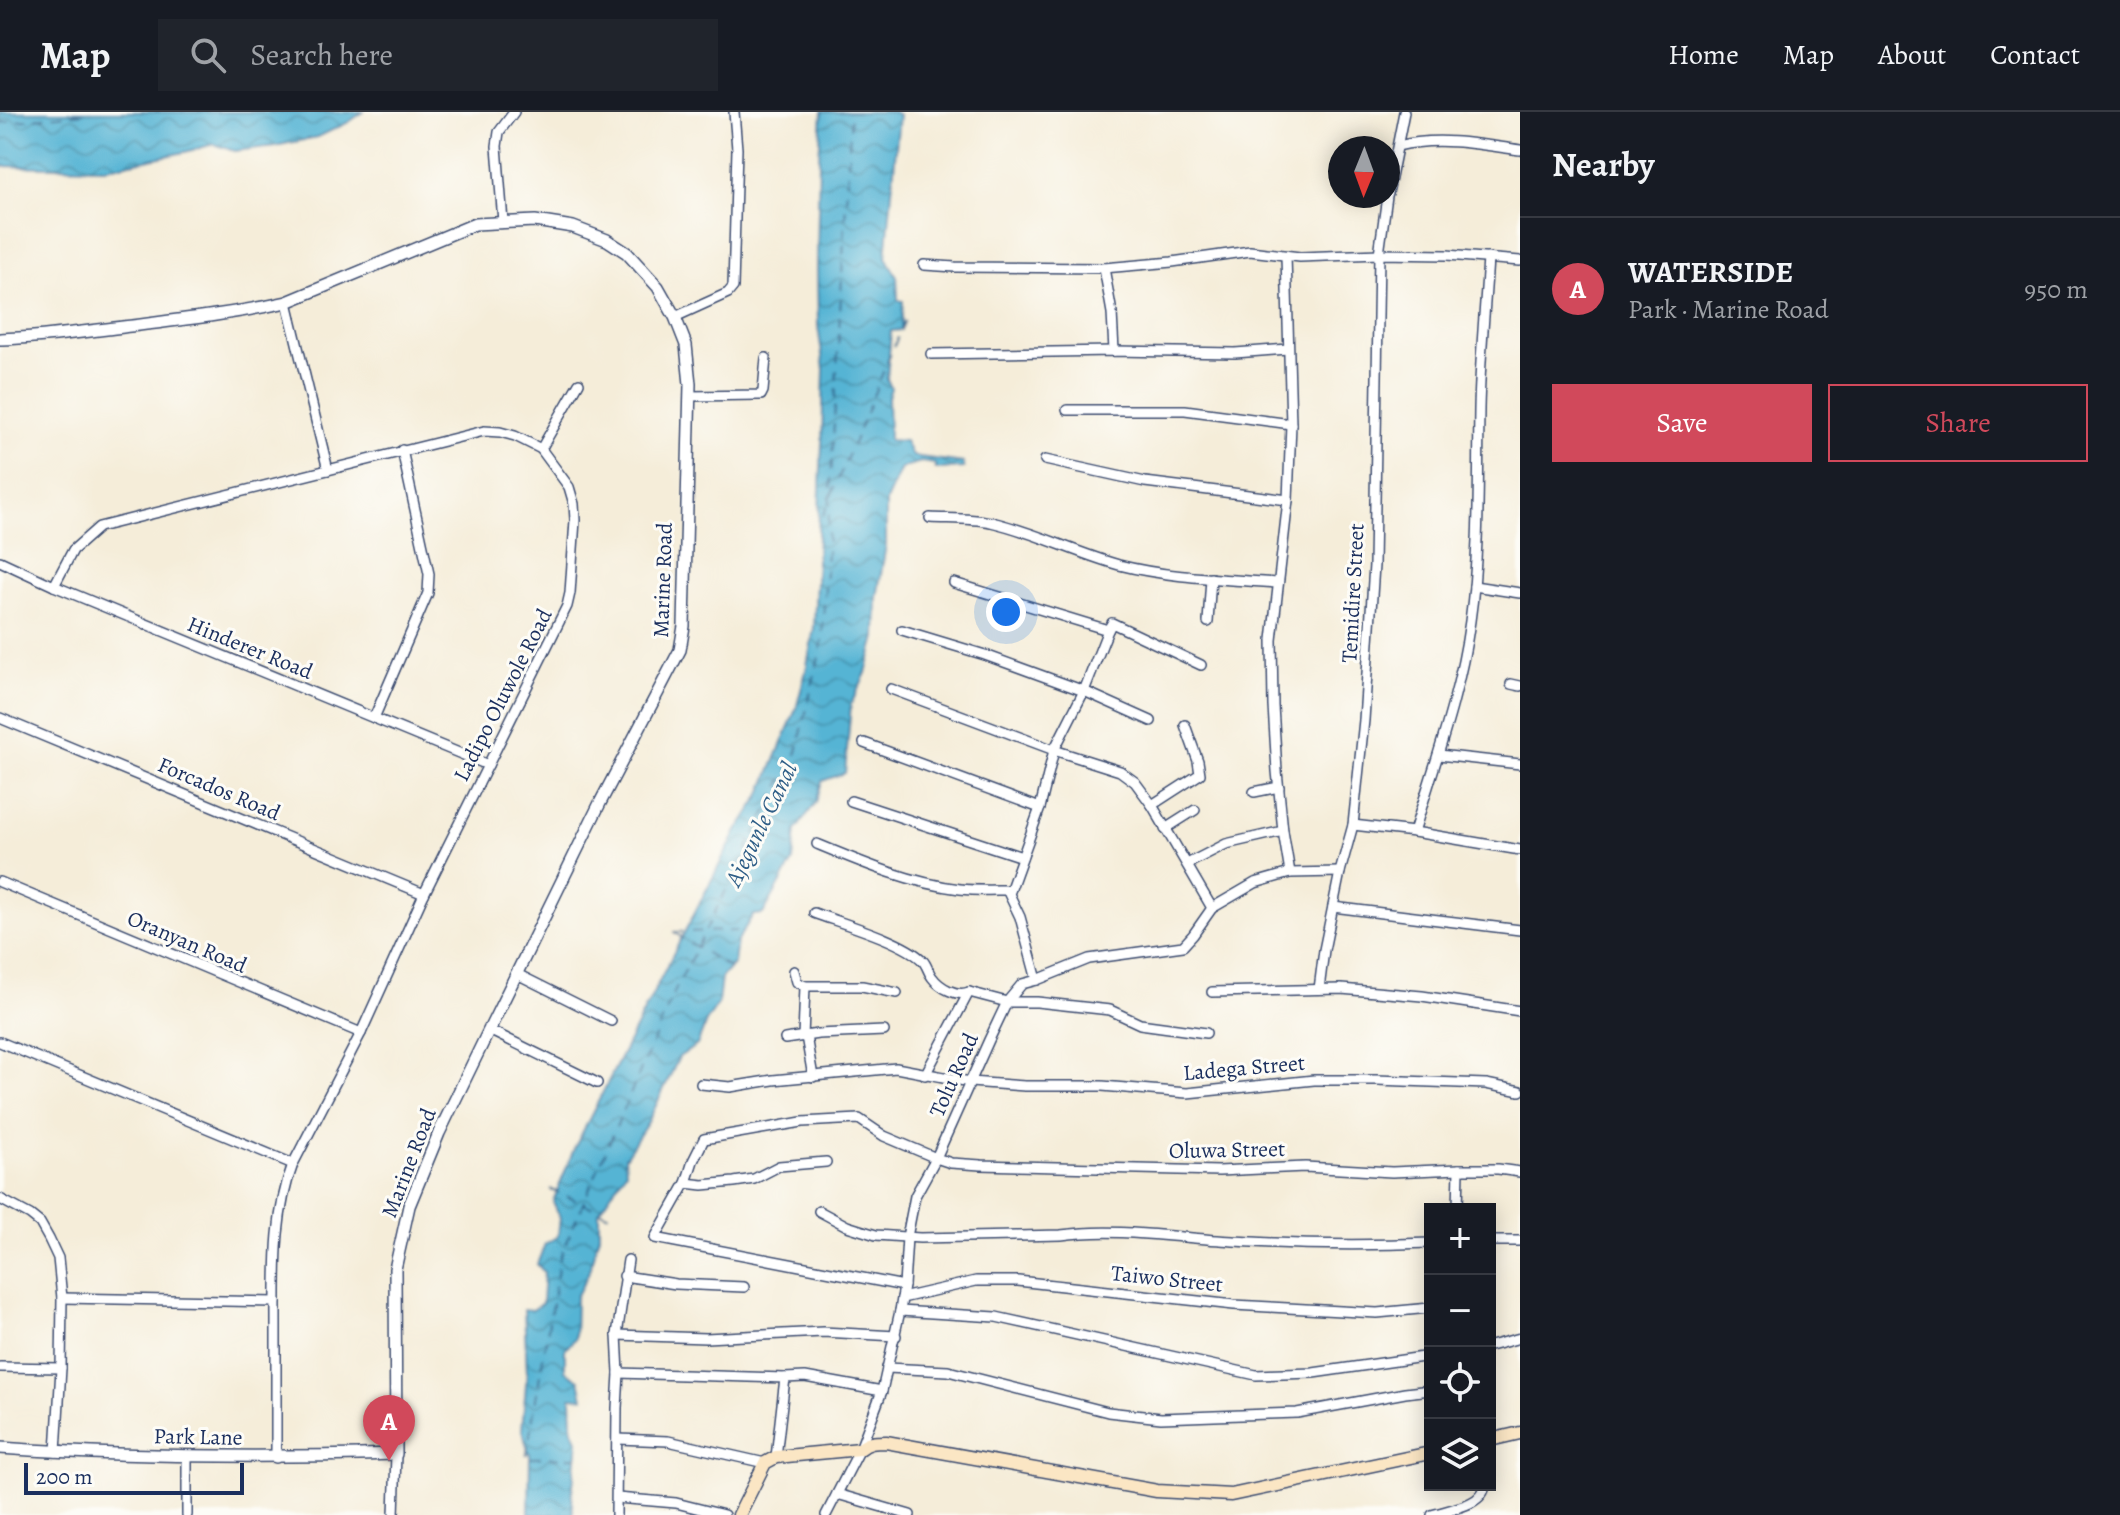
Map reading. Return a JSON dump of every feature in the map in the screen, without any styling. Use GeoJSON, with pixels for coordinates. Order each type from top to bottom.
{"type":"FeatureCollection","features":[{"type":"Feature","properties":{"kind":"main road"},"geometry":{"type":"LineString","coordinates":[[1496,1439],[1520,1433]]}},
{"type":"Feature","properties":{"kind":"main road"},"geometry":{"type":"LineString","coordinates":[[739,1515],[771,1460],[860,1449],[866,1444],[886,1442],[1157,1491],[1231,1495],[1424,1454]]}},
{"type":"Feature","properties":{"kind":"street"},"geometry":{"type":"LineString","coordinates":[[503,222],[497,146],[499,132],[514,112]]}},
{"type":"Feature","properties":{"kind":"street"},"geometry":{"type":"LineString","coordinates":[[675,317],[728,293],[733,287],[737,149],[734,112]]}},
{"type":"Feature","properties":{"kind":"street","name":"Temidire Street"},"geometry":{"type":"LineString","coordinates":[[1400,136],[1404,112]]}},
{"type":"Feature","properties":{"kind":"street"},"geometry":{"type":"LineString","coordinates":[[1400,145],[1416,141],[1465,142],[1520,150]]}},
{"type":"Feature","properties":{"kind":"street","name":"Temidire Street"},"geometry":{"type":"LineString","coordinates":[[1319,989],[1340,872],[1353,825],[1364,720],[1374,565],[1379,254],[1386,208]]}},
{"type":"Feature","properties":{"kind":"street","name":"Marine Road"},"geometry":{"type":"LineString","coordinates":[[0,339],[214,316],[287,302],[475,224],[535,221],[573,227],[607,240],[627,253],[663,294],[686,345],[690,396],[684,626],[680,650],[600,803],[489,1030],[439,1133],[409,1206],[395,1269],[394,1515]]}},
{"type":"Feature","properties":{"kind":"street"},"geometry":{"type":"LineString","coordinates":[[924,265],[1104,268],[1250,251],[1300,257],[1447,255],[1520,261]]}},
{"type":"Feature","properties":{"kind":"street"},"geometry":{"type":"LineString","coordinates":[[1286,256],[1291,424],[1288,500],[1272,640],[1279,787],[1290,873]]}},
{"type":"Feature","properties":{"kind":"street"},"geometry":{"type":"LineString","coordinates":[[1414,832],[1439,755],[1465,657],[1478,542],[1479,405],[1488,258]]}},
{"type":"Feature","properties":{"kind":"street"},"geometry":{"type":"LineString","coordinates":[[1104,268],[1112,313],[1114,351]]}},
{"type":"Feature","properties":{"kind":"street"},"geometry":{"type":"LineString","coordinates":[[287,302],[328,470]]}},
{"type":"Feature","properties":{"kind":"street"},"geometry":{"type":"LineString","coordinates":[[931,354],[1235,353],[1288,349]]}},
{"type":"Feature","properties":{"kind":"street"},"geometry":{"type":"LineString","coordinates":[[690,396],[761,395],[766,358]]}},
{"type":"Feature","properties":{"kind":"street"},"geometry":{"type":"LineString","coordinates":[[54,586],[73,550],[99,527],[484,431],[515,436],[541,449],[579,383]]}},
{"type":"Feature","properties":{"kind":"street"},"geometry":{"type":"LineString","coordinates":[[1067,410],[1185,410],[1291,424]]}},
{"type":"Feature","properties":{"kind":"street","name":"Ladipo Oluwole Road"},"geometry":{"type":"LineString","coordinates":[[276,1458],[278,1220],[287,1179],[562,617],[570,593],[574,504],[569,487],[541,449]]}},
{"type":"Feature","properties":{"kind":"street"},"geometry":{"type":"LineString","coordinates":[[374,718],[428,593],[429,574],[402,450]]}},
{"type":"Feature","properties":{"kind":"street"},"geometry":{"type":"LineString","coordinates":[[1045,460],[1145,482],[1288,500]]}},
{"type":"Feature","properties":{"kind":"street"},"geometry":{"type":"LineString","coordinates":[[930,518],[993,523],[1117,564],[1154,572],[1277,583]]}},
{"type":"Feature","properties":{"kind":"street","name":"Hinderer Road"},"geometry":{"type":"LineString","coordinates":[[0,561],[488,765]]}},
{"type":"Feature","properties":{"kind":"street"},"geometry":{"type":"LineString","coordinates":[[1208,622],[1211,578]]}},
{"type":"Feature","properties":{"kind":"street"},"geometry":{"type":"LineString","coordinates":[[954,583],[1108,630]]}},
{"type":"Feature","properties":{"kind":"street"},"geometry":{"type":"LineString","coordinates":[[1474,586],[1520,593]]}},
{"type":"Feature","properties":{"kind":"street"},"geometry":{"type":"LineString","coordinates":[[1037,980],[1020,917],[1009,894],[1040,808],[1054,750],[1084,691],[1108,630],[1112,623],[1201,665]]}},
{"type":"Feature","properties":{"kind":"street"},"geometry":{"type":"LineString","coordinates":[[902,630],[985,655],[1084,691],[1151,721]]}},
{"type":"Feature","properties":{"kind":"street"},"geometry":{"type":"LineString","coordinates":[[891,689],[1054,750],[1120,771],[1135,782],[1152,805],[1212,908]]}},
{"type":"Feature","properties":{"kind":"street","name":"Forcados Road"},"geometry":{"type":"LineString","coordinates":[[0,718],[424,894]]}},
{"type":"Feature","properties":{"kind":"street"},"geometry":{"type":"LineString","coordinates":[[1152,805],[1200,774],[1185,725]]}},
{"type":"Feature","properties":{"kind":"street"},"geometry":{"type":"LineString","coordinates":[[864,743],[1040,808]]}},
{"type":"Feature","properties":{"kind":"street"},"geometry":{"type":"LineString","coordinates":[[1439,755],[1520,764]]}},
{"type":"Feature","properties":{"kind":"street"},"geometry":{"type":"LineString","coordinates":[[1254,792],[1279,787]]}},
{"type":"Feature","properties":{"kind":"street"},"geometry":{"type":"LineString","coordinates":[[851,801],[1022,857]]}},
{"type":"Feature","properties":{"kind":"street"},"geometry":{"type":"LineString","coordinates":[[1165,829],[1195,810]]}},
{"type":"Feature","properties":{"kind":"street"},"geometry":{"type":"LineString","coordinates":[[1353,825],[1520,850]]}},
{"type":"Feature","properties":{"kind":"street"},"geometry":{"type":"LineString","coordinates":[[1187,864],[1226,844],[1283,831]]}},
{"type":"Feature","properties":{"kind":"street"},"geometry":{"type":"LineString","coordinates":[[817,844],[925,883],[965,890],[1010,890]]}},
{"type":"Feature","properties":{"kind":"street","name":"Tolu Road"},"geometry":{"type":"LineString","coordinates":[[826,1515],[860,1449],[882,1391],[896,1336],[904,1286],[907,1237],[915,1196],[936,1158],[1007,1002],[1022,984],[1089,959],[1183,946],[1212,908],[1255,883],[1290,873],[1340,872]]}},
{"type":"Feature","properties":{"kind":"street","name":"Oranyan Road"},"geometry":{"type":"LineString","coordinates":[[0,882],[361,1033]]}},
{"type":"Feature","properties":{"kind":"street"},"geometry":{"type":"LineString","coordinates":[[1333,907],[1520,930]]}},
{"type":"Feature","properties":{"kind":"street"},"geometry":{"type":"LineString","coordinates":[[814,913],[886,940],[923,960],[937,983],[956,994],[969,992],[1007,1002],[1110,1010],[1140,1024],[1206,1033]]}},
{"type":"Feature","properties":{"kind":"street"},"geometry":{"type":"LineString","coordinates":[[794,971],[797,982],[805,986],[862,986],[897,993]]}},
{"type":"Feature","properties":{"kind":"street"},"geometry":{"type":"LineString","coordinates":[[517,974],[611,1021]]}},
{"type":"Feature","properties":{"kind":"street"},"geometry":{"type":"LineString","coordinates":[[805,986],[804,1036],[813,1077]]}},
{"type":"Feature","properties":{"kind":"street"},"geometry":{"type":"LineString","coordinates":[[1212,992],[1319,989],[1422,996],[1520,1011]]}},
{"type":"Feature","properties":{"kind":"street"},"geometry":{"type":"LineString","coordinates":[[925,1075],[969,992]]}},
{"type":"Feature","properties":{"kind":"street"},"geometry":{"type":"LineString","coordinates":[[489,1030],[597,1083]]}},
{"type":"Feature","properties":{"kind":"street"},"geometry":{"type":"LineString","coordinates":[[785,1039],[884,1031]]}},
{"type":"Feature","properties":{"kind":"street"},"geometry":{"type":"LineString","coordinates":[[0,1042],[293,1164]]}},
{"type":"Feature","properties":{"kind":"street","name":"Ladega Street"},"geometry":{"type":"LineString","coordinates":[[701,1084],[730,1087],[896,1068],[970,1082],[1102,1086],[1187,1093],[1314,1080],[1486,1084],[1520,1091]]}},
{"type":"Feature","properties":{"kind":"street","name":"Oluwa Street"},"geometry":{"type":"LineString","coordinates":[[686,1183],[702,1141],[707,1137],[816,1120],[859,1119],[884,1136],[951,1163],[1219,1171],[1305,1167],[1392,1172],[1459,1169],[1520,1172]]}},
{"type":"Feature","properties":{"kind":"street"},"geometry":{"type":"LineString","coordinates":[[826,1162],[779,1166],[754,1179],[703,1185],[686,1183],[655,1238],[904,1286]]}},
{"type":"Feature","properties":{"kind":"street"},"geometry":{"type":"LineString","coordinates":[[1458,1203],[1459,1169]]}},
{"type":"Feature","properties":{"kind":"street"},"geometry":{"type":"LineString","coordinates":[[0,1199],[40,1223],[58,1258],[62,1298],[62,1452]]}},
{"type":"Feature","properties":{"kind":"street"},"geometry":{"type":"LineString","coordinates":[[819,1211],[847,1226],[876,1235],[907,1237],[1133,1232],[1246,1242],[1424,1243]]}},
{"type":"Feature","properties":{"kind":"street"},"geometry":{"type":"LineString","coordinates":[[1496,1241],[1520,1241]]}},
{"type":"Feature","properties":{"kind":"street"},"geometry":{"type":"LineString","coordinates":[[616,1515],[617,1335],[628,1260]]}},
{"type":"Feature","properties":{"kind":"street"},"geometry":{"type":"LineString","coordinates":[[624,1276],[676,1284],[744,1287]]}},
{"type":"Feature","properties":{"kind":"street","name":"Taiwo Street"},"geometry":{"type":"LineString","coordinates":[[902,1298],[976,1281],[1018,1281],[1234,1305],[1377,1313],[1424,1309]]}},
{"type":"Feature","properties":{"kind":"street"},"geometry":{"type":"LineString","coordinates":[[62,1298],[276,1302]]}},
{"type":"Feature","properties":{"kind":"street"},"geometry":{"type":"LineString","coordinates":[[900,1311],[996,1317],[1256,1375],[1313,1373],[1424,1357]]}},
{"type":"Feature","properties":{"kind":"street"},"geometry":{"type":"LineString","coordinates":[[617,1335],[706,1338],[823,1332],[896,1336]]}},
{"type":"Feature","properties":{"kind":"street"},"geometry":{"type":"LineString","coordinates":[[1496,1344],[1520,1338]]}},
{"type":"Feature","properties":{"kind":"street"},"geometry":{"type":"LineString","coordinates":[[0,1367],[61,1368]]}},
{"type":"Feature","properties":{"kind":"street"},"geometry":{"type":"LineString","coordinates":[[887,1368],[948,1371],[1108,1412],[1161,1418],[1297,1413],[1424,1391]]}},
{"type":"Feature","properties":{"kind":"street"},"geometry":{"type":"LineString","coordinates":[[619,1373],[805,1377],[882,1391]]}},
{"type":"Feature","properties":{"kind":"street"},"geometry":{"type":"LineString","coordinates":[[618,1439],[668,1441],[771,1460],[785,1378]]}},
{"type":"Feature","properties":{"kind":"street","name":"Park Lane"},"geometry":{"type":"LineString","coordinates":[[0,1448],[187,1457],[396,1454]]}},
{"type":"Feature","properties":{"kind":"street"},"geometry":{"type":"LineString","coordinates":[[187,1457],[187,1515]]}},
{"type":"Feature","properties":{"kind":"street"},"geometry":{"type":"LineString","coordinates":[[1432,1515],[1479,1499],[1485,1491]]}},
{"type":"Feature","properties":{"kind":"street"},"geometry":{"type":"LineString","coordinates":[[837,1494],[910,1515]]}},
{"type":"Feature","properties":{"kind":"street"},"geometry":{"type":"LineString","coordinates":[[617,1498],[676,1503],[724,1515]]}},
{"type":"Feature","properties":{"kind":"street"},"geometry":{"type":"LineString","coordinates":[[672,1515],[676,1503]]}},
{"type":"Feature","properties":{"kind":"water"},"geometry":{"type":"Polygon","coordinates":[[[0,112],[363,112],[318,137],[235,151],[214,144],[106,168],[0,166],[0,112]]]}},
{"type":"Feature","properties":{"kind":"water","name":"Ajegunle Canal"},"geometry":{"type":"Polygon","coordinates":[[[822,112],[893,112],[899,115],[886,257],[897,277],[898,300],[903,301],[901,330],[891,331],[887,379],[891,388],[888,397],[889,440],[905,441],[912,456],[963,463],[964,468],[935,469],[935,464],[921,462],[901,468],[886,501],[886,545],[877,597],[876,637],[866,673],[851,704],[845,773],[822,781],[816,802],[796,830],[793,861],[763,914],[753,915],[737,941],[734,963],[721,978],[718,1004],[706,1022],[697,1045],[679,1057],[648,1122],[625,1157],[626,1171],[599,1212],[599,1235],[588,1274],[576,1297],[575,1338],[565,1350],[565,1371],[579,1380],[583,1398],[571,1397],[572,1429],[578,1442],[572,1494],[573,1515],[529,1515],[530,1455],[522,1430],[527,1373],[524,1309],[533,1310],[542,1303],[544,1272],[537,1264],[545,1244],[558,1236],[560,1218],[553,1202],[574,1149],[669,962],[737,831],[760,796],[796,709],[806,671],[814,628],[822,443],[824,369],[818,326],[817,265],[822,112]]]}},
{"type":"Feature","properties":{"kind":"ferry route"},"geometry":{"type":"LineString","coordinates":[[0,123],[91,112]]}},
{"type":"Feature","properties":{"kind":"ferry route"},"geometry":{"type":"LineString","coordinates":[[577,1457],[526,1458],[560,1257],[677,986],[797,752],[822,643],[851,112]]}},
{"type":"Feature","properties":{"kind":"ferry route"},"geometry":{"type":"LineString","coordinates":[[831,496],[905,320]]}},
{"type":"Feature","properties":{"kind":"ferry route"},"geometry":{"type":"LineString","coordinates":[[823,516],[829,502]]}},
{"type":"Feature","properties":{"kind":"ferry route"},"geometry":{"type":"LineString","coordinates":[[673,932],[743,931]]}},
{"type":"Feature","properties":{"kind":"ferry route"},"geometry":{"type":"LineString","coordinates":[[675,933],[731,969]]}},
{"type":"Feature","properties":{"kind":"ferry route"},"geometry":{"type":"LineString","coordinates":[[550,1189],[614,1217]]}},
{"type":"Feature","properties":{"kind":"place","name":"WATERSIDE"},"geometry":{"type":"Point","coordinates":[389,1461]}}]}
